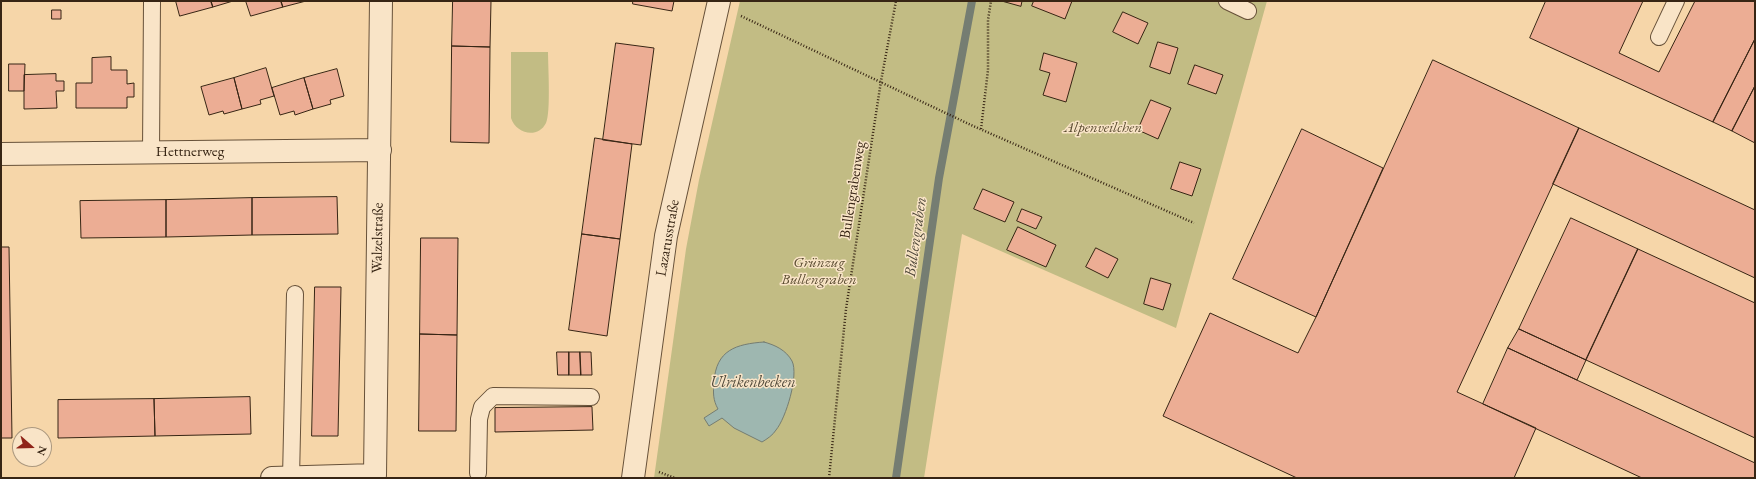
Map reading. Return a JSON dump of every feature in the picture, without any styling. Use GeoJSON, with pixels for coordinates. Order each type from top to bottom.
{"type":"FeatureCollection","features":[{"type":"Feature","properties":{"kind":"street","name":"Walzelstraße"},"geometry":{"type":"LineString","coordinates":[[291,478],[375,475],[381,1]]}},
{"type":"Feature","properties":{"kind":"street","name":"Lazarusstraße"},"geometry":{"type":"LineString","coordinates":[[633,478],[666,236],[720,1]]}},
{"type":"Feature","properties":{"kind":"street","name":"Hettnerweg"},"geometry":{"type":"LineString","coordinates":[[1,154],[380,150]]}},
{"type":"Feature","properties":{"kind":"street"},"geometry":{"type":"LineString","coordinates":[[272,478],[291,478]]}},
{"type":"Feature","properties":{"kind":"lane"},"geometry":{"type":"LineString","coordinates":[[151,153],[152,1]]}},
{"type":"Feature","properties":{"kind":"lane"},"geometry":{"type":"LineString","coordinates":[[1227,1],[1248,11]]}},
{"type":"Feature","properties":{"kind":"lane"},"geometry":{"type":"LineString","coordinates":[[1659,37],[1676,1]]}},
{"type":"Feature","properties":{"kind":"lane"},"geometry":{"type":"LineString","coordinates":[[291,478],[295,294]]}},
{"type":"Feature","properties":{"kind":"lane"},"geometry":{"type":"LineString","coordinates":[[478,473],[479,419],[482,407],[493,396],[591,397]]}},
{"type":"Feature","properties":{"kind":"path","name":"Bullengrabenweg"},"geometry":{"type":"LineString","coordinates":[[829,478],[846,309],[880,81],[896,1]]}},
{"type":"Feature","properties":{"kind":"path"},"geometry":{"type":"LineString","coordinates":[[981,129],[988,70],[988,20],[991,1]]}},
{"type":"Feature","properties":{"kind":"path"},"geometry":{"type":"LineString","coordinates":[[741,16],[971,125],[1194,223]]}},
{"type":"Feature","properties":{"kind":"green space","name":"Grünzug Bullengraben"},"geometry":{"type":"Polygon","coordinates":[[[740,1],[1267,1],[1176,328],[962,234],[924,478],[654,478],[686,249],[699,180],[740,1]]]}},
{"type":"Feature","properties":{"kind":"green space"},"geometry":{"type":"Polygon","coordinates":[[[511,52],[548,52],[548,118],[542,128],[533,133],[522,131],[517,128],[511,118],[511,52]]]}},
{"type":"Feature","properties":{"kind":"water","name":"Ulrikenbecken"},"geometry":{"type":"Polygon","coordinates":[[[764,342],[776,346],[783,351],[790,357],[794,367],[793,386],[780,424],[773,434],[762,442],[734,428],[722,418],[709,426],[704,418],[718,409],[714,399],[714,382],[716,371],[723,356],[736,347],[764,342]]]}},
{"type":"Feature","properties":{"kind":"building"},"geometry":{"type":"Polygon","coordinates":[[[176,1],[211,1],[213,7],[180,16],[176,1]]]}},
{"type":"Feature","properties":{"kind":"building"},"geometry":{"type":"Polygon","coordinates":[[[211,1],[233,1],[213,7],[211,1]]]}},
{"type":"Feature","properties":{"kind":"building"},"geometry":{"type":"Polygon","coordinates":[[[246,1],[281,1],[283,7],[251,16],[246,1]]]}},
{"type":"Feature","properties":{"kind":"building"},"geometry":{"type":"Polygon","coordinates":[[[281,1],[306,1],[283,7],[281,1]]]}},
{"type":"Feature","properties":{"kind":"building"},"geometry":{"type":"Polygon","coordinates":[[[453,1],[491,1],[490,47],[452,46],[453,1]]]}},
{"type":"Feature","properties":{"kind":"building"},"geometry":{"type":"Polygon","coordinates":[[[633,1],[674,1],[672,11],[633,4],[633,1]]]}},
{"type":"Feature","properties":{"kind":"building"},"geometry":{"type":"Polygon","coordinates":[[[1002,1],[1022,1],[1021,6],[1002,1]]]}},
{"type":"Feature","properties":{"kind":"building"},"geometry":{"type":"Polygon","coordinates":[[[1034,1],[1072,1],[1065,19],[1032,6],[1034,1]]]}},
{"type":"Feature","properties":{"kind":"building"},"geometry":{"type":"Polygon","coordinates":[[[1546,1],[1643,1],[1619,53],[1659,72],[1695,1],[1755,1],[1755,39],[1713,122],[1530,38],[1546,1]]]}},
{"type":"Feature","properties":{"kind":"building"},"geometry":{"type":"Polygon","coordinates":[[[52,10],[61,10],[61,19],[52,19],[52,10]]]}},
{"type":"Feature","properties":{"kind":"building"},"geometry":{"type":"Polygon","coordinates":[[[1123,12],[1148,23],[1138,44],[1113,32],[1123,12]]]}},
{"type":"Feature","properties":{"kind":"building"},"geometry":{"type":"Polygon","coordinates":[[[1755,39],[1755,86],[1732,131],[1713,122],[1755,39]]]}},
{"type":"Feature","properties":{"kind":"building"},"geometry":{"type":"Polygon","coordinates":[[[1158,42],[1178,48],[1170,74],[1150,67],[1158,42]]]}},
{"type":"Feature","properties":{"kind":"building"},"geometry":{"type":"Polygon","coordinates":[[[616,43],[654,48],[641,145],[603,140],[616,43]]]}},
{"type":"Feature","properties":{"kind":"building"},"geometry":{"type":"Polygon","coordinates":[[[452,46],[490,47],[489,143],[451,142],[452,46]]]}},
{"type":"Feature","properties":{"kind":"building"},"geometry":{"type":"Polygon","coordinates":[[[1044,53],[1077,63],[1066,102],[1043,95],[1050,73],[1040,70],[1044,53]]]}},
{"type":"Feature","properties":{"kind":"building"},"geometry":{"type":"Polygon","coordinates":[[[111,57],[111,70],[127,70],[127,84],[134,83],[134,97],[127,97],[127,108],[76,108],[76,83],[92,83],[92,58],[111,57]]]}},
{"type":"Feature","properties":{"kind":"building"},"geometry":{"type":"Polygon","coordinates":[[[1433,60],[1579,128],[1457,392],[1536,428],[1514,478],[1297,478],[1163,416],[1210,313],[1298,353],[1316,317],[1433,60]]]}},
{"type":"Feature","properties":{"kind":"building"},"geometry":{"type":"Polygon","coordinates":[[[9,64],[25,64],[24,91],[9,91],[9,64]]]}},
{"type":"Feature","properties":{"kind":"building"},"geometry":{"type":"Polygon","coordinates":[[[1195,65],[1223,75],[1216,94],[1188,84],[1195,65]]]}},
{"type":"Feature","properties":{"kind":"building"},"geometry":{"type":"Polygon","coordinates":[[[266,68],[274,96],[260,100],[261,104],[242,109],[234,78],[266,68]]]}},
{"type":"Feature","properties":{"kind":"building"},"geometry":{"type":"Polygon","coordinates":[[[337,69],[344,96],[330,100],[331,104],[313,109],[304,78],[337,69]]]}},
{"type":"Feature","properties":{"kind":"building"},"geometry":{"type":"Polygon","coordinates":[[[56,74],[56,81],[64,81],[64,91],[56,91],[57,108],[24,109],[24,75],[56,74]]]}},
{"type":"Feature","properties":{"kind":"building"},"geometry":{"type":"Polygon","coordinates":[[[234,78],[242,109],[224,114],[223,111],[209,115],[201,87],[234,78]]]}},
{"type":"Feature","properties":{"kind":"building"},"geometry":{"type":"Polygon","coordinates":[[[304,78],[313,109],[295,115],[294,111],[280,115],[272,88],[304,78]]]}},
{"type":"Feature","properties":{"kind":"building"},"geometry":{"type":"Polygon","coordinates":[[[1755,86],[1755,143],[1732,131],[1755,86]]]}},
{"type":"Feature","properties":{"kind":"building"},"geometry":{"type":"Polygon","coordinates":[[[1151,100],[1171,108],[1158,139],[1138,130],[1151,100]]]}},
{"type":"Feature","properties":{"kind":"building"},"geometry":{"type":"Polygon","coordinates":[[[1579,128],[1755,210],[1755,278],[1553,184],[1579,128]]]}},
{"type":"Feature","properties":{"kind":"building"},"geometry":{"type":"Polygon","coordinates":[[[1302,129],[1383,168],[1316,317],[1233,279],[1302,129]]]}},
{"type":"Feature","properties":{"kind":"building"},"geometry":{"type":"Polygon","coordinates":[[[595,138],[632,144],[620,239],[582,234],[595,138]]]}},
{"type":"Feature","properties":{"kind":"building"},"geometry":{"type":"Polygon","coordinates":[[[1180,162],[1201,169],[1192,196],[1171,189],[1180,162]]]}},
{"type":"Feature","properties":{"kind":"building"},"geometry":{"type":"Polygon","coordinates":[[[983,189],[1014,202],[1005,222],[974,209],[983,189]]]}},
{"type":"Feature","properties":{"kind":"building"},"geometry":{"type":"Polygon","coordinates":[[[337,197],[338,234],[252,235],[252,198],[337,197]]]}},
{"type":"Feature","properties":{"kind":"building"},"geometry":{"type":"Polygon","coordinates":[[[252,198],[252,235],[166,237],[166,200],[252,198]]]}},
{"type":"Feature","properties":{"kind":"building"},"geometry":{"type":"Polygon","coordinates":[[[166,200],[166,237],[81,238],[80,201],[166,200]]]}},
{"type":"Feature","properties":{"kind":"building"},"geometry":{"type":"Polygon","coordinates":[[[1022,209],[1042,217],[1036,229],[1017,221],[1022,209]]]}},
{"type":"Feature","properties":{"kind":"building"},"geometry":{"type":"Polygon","coordinates":[[[1571,218],[1638,249],[1586,360],[1519,329],[1571,218]]]}},
{"type":"Feature","properties":{"kind":"building"},"geometry":{"type":"Polygon","coordinates":[[[1018,227],[1056,245],[1046,267],[1007,250],[1018,227]]]}},
{"type":"Feature","properties":{"kind":"building"},"geometry":{"type":"Polygon","coordinates":[[[582,234],[620,239],[607,336],[569,330],[582,234]]]}},
{"type":"Feature","properties":{"kind":"building"},"geometry":{"type":"Polygon","coordinates":[[[421,238],[458,238],[457,335],[420,334],[421,238]]]}},
{"type":"Feature","properties":{"kind":"building"},"geometry":{"type":"Polygon","coordinates":[[[1,247],[9,247],[12,438],[1,438],[1,247]]]}},
{"type":"Feature","properties":{"kind":"building"},"geometry":{"type":"Polygon","coordinates":[[[1096,248],[1118,259],[1108,278],[1086,267],[1096,248]]]}},
{"type":"Feature","properties":{"kind":"building"},"geometry":{"type":"Polygon","coordinates":[[[1638,249],[1755,303],[1755,438],[1586,360],[1638,249]]]}},
{"type":"Feature","properties":{"kind":"building"},"geometry":{"type":"Polygon","coordinates":[[[1151,278],[1171,284],[1163,310],[1144,304],[1151,278]]]}},
{"type":"Feature","properties":{"kind":"building"},"geometry":{"type":"Polygon","coordinates":[[[315,287],[341,287],[338,436],[312,436],[315,287]]]}},
{"type":"Feature","properties":{"kind":"building"},"geometry":{"type":"Polygon","coordinates":[[[1519,329],[1586,360],[1577,380],[1508,348],[1519,329]]]}},
{"type":"Feature","properties":{"kind":"building"},"geometry":{"type":"Polygon","coordinates":[[[420,334],[457,335],[456,431],[419,431],[420,334]]]}},
{"type":"Feature","properties":{"kind":"building"},"geometry":{"type":"Polygon","coordinates":[[[1508,348],[1755,463],[1755,478],[1642,478],[1483,404],[1508,348]]]}},
{"type":"Feature","properties":{"kind":"building"},"geometry":{"type":"Polygon","coordinates":[[[557,352],[569,352],[569,375],[558,375],[557,352]]]}},
{"type":"Feature","properties":{"kind":"building"},"geometry":{"type":"Polygon","coordinates":[[[569,352],[580,352],[581,375],[569,375],[569,352]]]}},
{"type":"Feature","properties":{"kind":"building"},"geometry":{"type":"Polygon","coordinates":[[[580,352],[591,352],[592,375],[581,375],[580,352]]]}},
{"type":"Feature","properties":{"kind":"building"},"geometry":{"type":"Polygon","coordinates":[[[250,397],[251,434],[155,436],[154,399],[250,397]]]}},
{"type":"Feature","properties":{"kind":"building"},"geometry":{"type":"Polygon","coordinates":[[[154,399],[155,436],[58,438],[58,400],[154,399]]]}},
{"type":"Feature","properties":{"kind":"building"},"geometry":{"type":"Polygon","coordinates":[[[592,407],[593,430],[495,432],[495,408],[592,407]]]}},
{"type":"Feature","properties":{"kind":"waterway","name":"Bullengraben"},"geometry":{"type":"LineString","coordinates":[[896,478],[939,178],[972,1]]}},
{"type":"Feature","properties":{"kind":"park label","name":"Alpenveilchen"},"geometry":{"type":"Point","coordinates":[1103,128]}}]}
